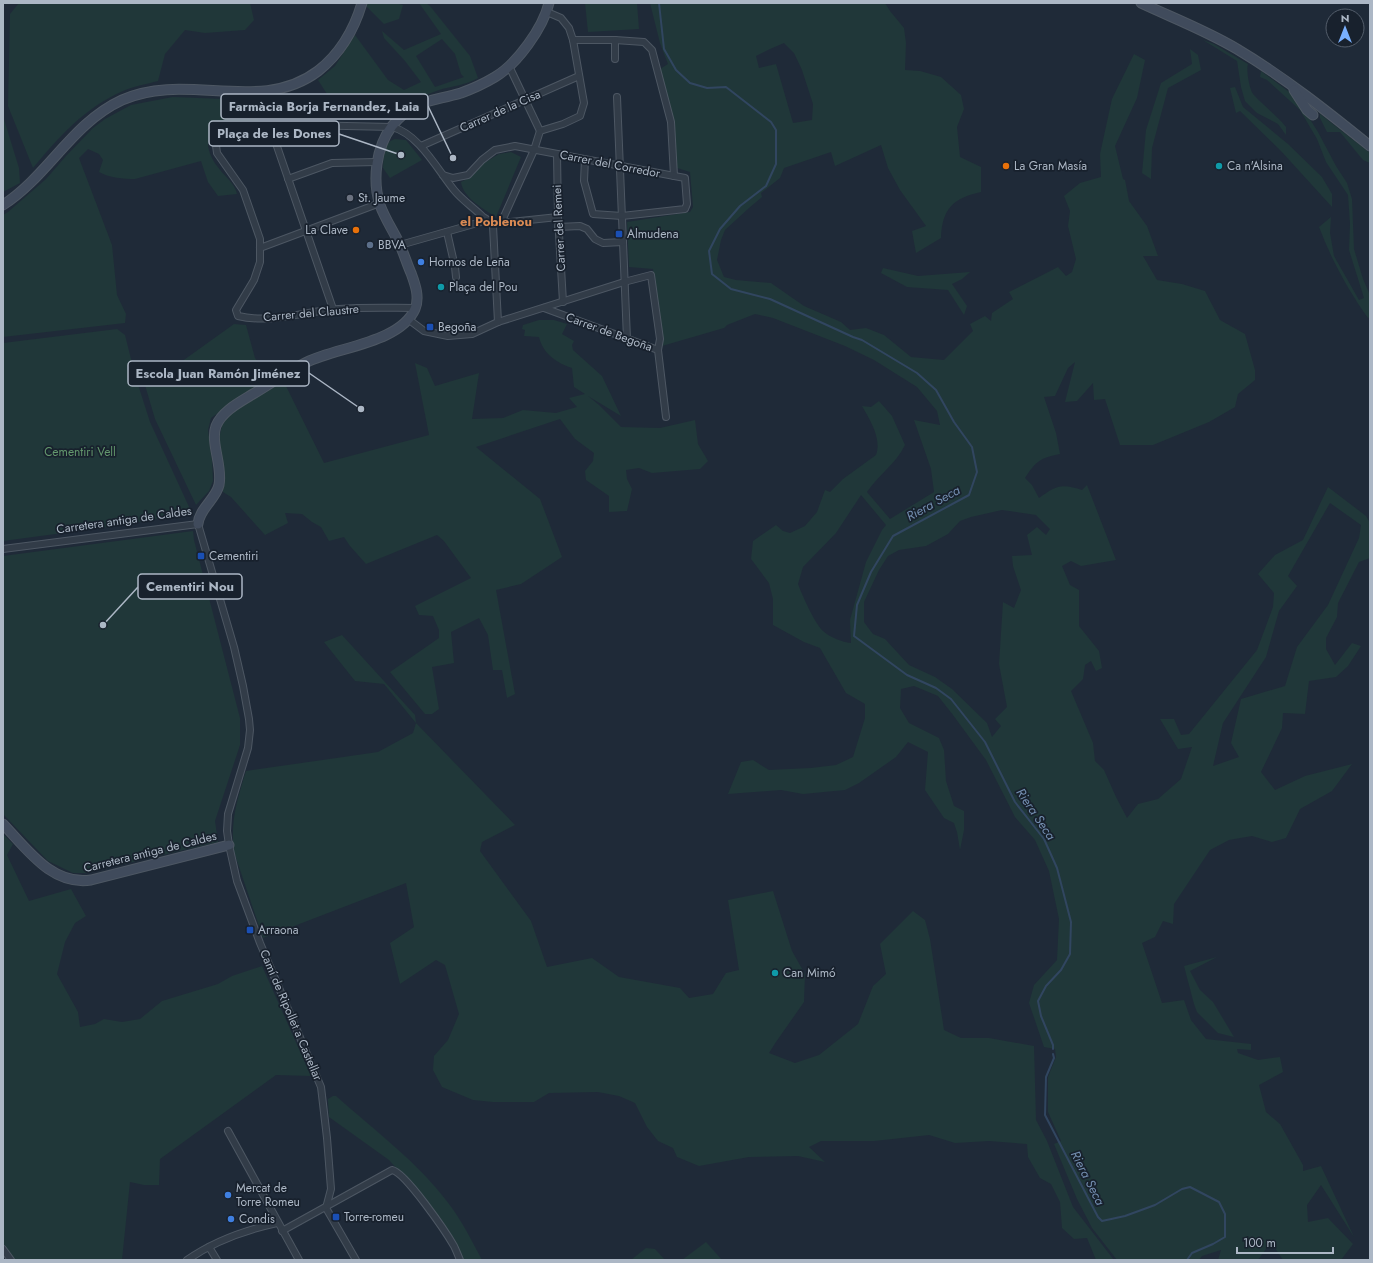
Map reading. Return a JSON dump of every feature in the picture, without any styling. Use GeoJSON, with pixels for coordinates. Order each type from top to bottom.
{"type":"FeatureCollection","features":[{"type":"Feature","properties":{"kind":"street"},"geometry":{"type":"LineString","coordinates":[[3,205],[15,198],[81,128],[102,112],[123,100],[148,92],[171,89],[262,92],[283,88],[308,78],[324,66],[338,51],[353,26],[362,3]]}},
{"type":"Feature","properties":{"kind":"street"},"geometry":{"type":"LineString","coordinates":[[1141,3],[1237,49],[1318,105],[1370,146]]}},
{"type":"Feature","properties":{"kind":"street"},"geometry":{"type":"LineString","coordinates":[[416,308],[417,289],[400,245],[380,203],[377,162],[383,142],[392,127],[409,109],[427,100],[462,92],[495,77],[509,66],[533,38],[548,7],[561,18],[569,28],[573,40],[584,103],[580,116],[563,124],[540,131]]}},
{"type":"Feature","properties":{"kind":"street"},"geometry":{"type":"LineString","coordinates":[[573,40],[644,42],[652,50],[671,122],[674,176]]}},
{"type":"Feature","properties":{"kind":"street"},"geometry":{"type":"LineString","coordinates":[[615,40],[615,59]]}},
{"type":"Feature","properties":{"kind":"street"},"geometry":{"type":"LineString","coordinates":[[509,66],[540,131],[534,150],[501,223],[558,218]]}},
{"type":"Feature","properties":{"kind":"street","name":"Carrer de la Cisa"},"geometry":{"type":"LineString","coordinates":[[422,146],[580,76]]}},
{"type":"Feature","properties":{"kind":"street"},"geometry":{"type":"LineString","coordinates":[[1289,84],[1313,115]]}},
{"type":"Feature","properties":{"kind":"street"},"geometry":{"type":"LineString","coordinates":[[617,97],[627,339]]}},
{"type":"Feature","properties":{"kind":"street"},"geometry":{"type":"LineString","coordinates":[[380,203],[260,248],[260,239],[243,190],[217,153],[215,138],[219,132],[234,128],[270,126],[301,125],[392,127],[399,129],[422,146],[455,191],[493,226],[498,322]]}},
{"type":"Feature","properties":{"kind":"street"},"geometry":{"type":"LineString","coordinates":[[270,126],[333,309]]}},
{"type":"Feature","properties":{"kind":"street","name":"Carrer del Corredor"},"geometry":{"type":"LineString","coordinates":[[443,175],[453,178],[468,175],[482,160],[495,150],[515,146],[685,178],[687,204],[685,209],[622,216]]}},
{"type":"Feature","properties":{"kind":"street","name":"Carrer del Remei"},"geometry":{"type":"LineString","coordinates":[[556,154],[558,227],[563,302]]}},
{"type":"Feature","properties":{"kind":"street"},"geometry":{"type":"LineString","coordinates":[[585,159],[584,181],[593,214],[622,216]]}},
{"type":"Feature","properties":{"kind":"street"},"geometry":{"type":"LineString","coordinates":[[288,179],[332,163],[377,162]]}},
{"type":"Feature","properties":{"kind":"street"},"geometry":{"type":"LineString","coordinates":[[3,201],[15,198]]}},
{"type":"Feature","properties":{"kind":"street"},"geometry":{"type":"LineString","coordinates":[[400,245],[488,220]]}},
{"type":"Feature","properties":{"kind":"street"},"geometry":{"type":"LineString","coordinates":[[558,227],[580,226],[587,229],[595,239],[603,243],[623,242]]}},
{"type":"Feature","properties":{"kind":"street"},"geometry":{"type":"LineString","coordinates":[[447,232],[456,277]]}},
{"type":"Feature","properties":{"kind":"street","name":"Carrer del Claustre"},"geometry":{"type":"LineString","coordinates":[[260,248],[260,262],[254,280],[236,310],[238,316],[246,318],[265,318],[333,309],[416,308]]}},
{"type":"Feature","properties":{"kind":"street","name":"Carrer de Begoña"},"geometry":{"type":"LineString","coordinates":[[408,319],[424,331],[448,336],[472,334],[498,322],[624,282],[651,275],[660,339],[658,350],[666,417]]}},
{"type":"Feature","properties":{"kind":"street","name":"Carretera antiga de Caldes"},"geometry":{"type":"LineString","coordinates":[[3,549],[198,524],[200,516],[215,495],[219,485],[220,469],[214,436],[216,426],[223,415],[239,403],[306,362],[325,354],[368,343],[394,331],[408,319],[416,308]]}},
{"type":"Feature","properties":{"kind":"street","name":"Carrer de Begoña"},"geometry":{"type":"LineString","coordinates":[[544,308],[658,350]]}},
{"type":"Feature","properties":{"kind":"street","name":"Camí de Ripollet a Castellar"},"geometry":{"type":"LineString","coordinates":[[198,524],[232,640],[249,719],[250,730],[248,748],[228,814],[228,845],[237,881],[258,937],[321,1087],[327,1130],[331,1189],[326,1208]]}},
{"type":"Feature","properties":{"kind":"street","name":"Carretera antiga de Caldes"},"geometry":{"type":"LineString","coordinates":[[3,824],[49,870],[60,876],[79,881],[91,880],[228,845]]}},
{"type":"Feature","properties":{"kind":"street"},"geometry":{"type":"LineString","coordinates":[[228,1131],[277,1223],[299,1260]]}},
{"type":"Feature","properties":{"kind":"street"},"geometry":{"type":"LineString","coordinates":[[282,1231],[326,1208],[392,1170],[395,1170],[429,1209],[454,1246],[460,1260]]}},
{"type":"Feature","properties":{"kind":"street"},"geometry":{"type":"LineString","coordinates":[[326,1208],[356,1260]]}},
{"type":"Feature","properties":{"kind":"street"},"geometry":{"type":"LineString","coordinates":[[187,1260],[230,1236],[277,1223]]}},
{"type":"Feature","properties":{"kind":"street"},"geometry":{"type":"LineString","coordinates":[[209,1247],[217,1260]]}},
{"type":"Feature","properties":{"kind":"street"},"geometry":{"type":"LineString","coordinates":[[3,1249],[11,1260]]}},
{"type":"Feature","properties":{"kind":"green space"},"geometry":{"type":"Polygon","coordinates":[[[19,3],[250,3],[254,20],[245,30],[205,33],[185,30],[165,54],[158,81],[127,89],[96,106],[73,124],[33,168],[8,106],[10,14],[19,3]]]}},
{"type":"Feature","properties":{"kind":"green space"},"geometry":{"type":"Polygon","coordinates":[[[366,3],[395,3],[403,5],[399,19],[384,24],[366,6],[366,3]]]}},
{"type":"Feature","properties":{"kind":"green space"},"geometry":{"type":"Polygon","coordinates":[[[419,3],[426,3],[430,6],[470,56],[478,78],[439,90],[413,101],[399,109],[390,101],[375,111],[371,119],[317,119],[319,112],[336,108],[318,80],[335,66],[355,35],[388,80],[404,90],[421,82],[405,61],[384,38],[382,31],[404,50],[441,34],[419,3]],[[442,39],[416,56],[435,87],[464,77],[461,74],[455,54],[442,39]]]}},
{"type":"Feature","properties":{"kind":"green space"},"geometry":{"type":"Polygon","coordinates":[[[585,3],[637,3],[639,29],[588,32],[585,3]]]}},
{"type":"Feature","properties":{"kind":"green space"},"geometry":{"type":"Polygon","coordinates":[[[650,3],[885,3],[904,28],[906,43],[905,70],[920,71],[941,77],[961,95],[964,109],[957,127],[960,157],[981,167],[981,192],[963,198],[951,206],[944,219],[941,238],[916,253],[912,231],[926,226],[900,190],[888,168],[881,145],[835,166],[831,152],[784,168],[780,178],[761,193],[762,197],[725,230],[721,240],[717,260],[724,277],[736,280],[771,283],[804,306],[841,322],[850,330],[866,328],[884,335],[911,357],[944,360],[973,331],[970,324],[985,316],[991,321],[992,313],[1013,299],[1009,292],[1058,267],[1066,276],[1072,272],[1076,259],[1068,226],[1070,211],[1064,196],[1080,183],[1101,177],[1100,154],[1112,99],[1134,54],[1145,60],[1137,98],[1115,146],[1123,179],[1125,180],[1129,201],[1147,226],[1158,256],[1143,256],[1157,280],[1182,284],[1205,291],[1220,320],[1245,334],[1255,370],[1255,380],[1238,394],[1235,407],[1209,422],[1153,445],[1120,445],[1105,399],[1094,400],[1093,383],[1077,401],[1065,402],[1075,362],[1068,368],[1055,396],[1044,397],[1056,433],[1060,454],[1039,461],[1025,478],[1032,485],[1039,498],[1054,488],[1063,486],[1082,490],[1087,485],[1116,560],[1081,566],[1071,561],[1062,566],[1070,585],[1079,590],[1079,626],[1099,651],[1102,668],[1096,671],[1091,661],[1085,665],[1083,679],[1071,691],[1093,743],[1095,761],[1104,770],[1127,818],[1138,804],[1158,799],[1181,779],[1192,747],[1178,749],[1160,719],[1174,719],[1181,735],[1189,734],[1257,650],[1273,607],[1274,593],[1258,574],[1275,555],[1303,540],[1328,487],[1366,516],[1370,523],[1370,558],[1359,562],[1338,603],[1337,617],[1326,638],[1326,649],[1335,665],[1352,643],[1361,646],[1348,666],[1336,677],[1309,681],[1305,714],[1283,713],[1282,728],[1261,772],[1275,790],[1305,776],[1352,764],[1332,791],[1300,809],[1286,838],[1272,842],[1252,836],[1229,840],[1210,850],[1174,904],[1173,924],[1163,921],[1155,937],[1142,943],[1162,1003],[1184,1000],[1191,1020],[1206,1039],[1251,1044],[1251,1050],[1237,1049],[1238,1053],[1258,1060],[1280,1057],[1283,1072],[1259,1085],[1266,1112],[1280,1124],[1303,1165],[1303,1171],[1321,1166],[1354,1237],[1321,1185],[1307,1205],[1308,1222],[1328,1218],[1353,1244],[1341,1260],[1283,1260],[1271,1242],[1258,1260],[1218,1260],[1221,1250],[1202,1256],[1199,1260],[1117,1260],[1092,1228],[1077,1199],[1054,1144],[1061,1141],[1048,1112],[1048,1077],[1056,1057],[1055,1049],[1044,1047],[1029,1003],[1034,985],[1057,960],[1059,919],[1049,871],[1035,840],[1015,817],[986,760],[938,696],[914,686],[901,689],[900,708],[909,723],[939,738],[944,750],[946,781],[954,806],[964,811],[964,830],[960,850],[954,823],[944,818],[925,790],[928,752],[908,742],[896,757],[859,783],[845,790],[803,794],[781,790],[728,794],[741,762],[753,760],[769,770],[836,765],[853,757],[865,718],[865,704],[846,693],[820,648],[804,642],[773,625],[773,599],[769,583],[751,559],[753,541],[776,525],[783,531],[790,533],[805,526],[817,512],[825,490],[830,492],[843,479],[876,455],[876,436],[872,423],[862,406],[871,407],[879,401],[892,416],[905,445],[897,458],[867,492],[890,519],[934,492],[931,469],[914,420],[940,425],[937,411],[917,387],[874,360],[845,346],[773,318],[755,314],[727,325],[724,328],[662,346],[653,269],[629,267],[627,222],[690,212],[693,207],[690,172],[677,168],[674,130],[660,69],[668,64],[660,43],[650,3]],[[784,43],[756,56],[759,68],[776,64],[793,123],[812,120],[813,104],[802,70],[794,53],[784,43]],[[861,495],[836,533],[803,567],[798,584],[812,616],[823,631],[829,636],[851,643],[850,620],[866,562],[886,525],[861,495]],[[1330,503],[1288,576],[1297,586],[1279,611],[1266,657],[1223,723],[1213,766],[1239,757],[1231,743],[1241,699],[1285,686],[1297,647],[1328,605],[1359,538],[1361,525],[1330,503]],[[1002,510],[960,521],[948,534],[926,546],[899,550],[888,556],[879,570],[864,602],[864,622],[873,634],[885,639],[909,665],[935,677],[952,689],[987,723],[992,737],[1001,726],[995,719],[1007,707],[999,664],[1003,602],[1014,608],[1021,590],[1013,566],[1012,556],[1032,555],[1027,535],[1037,527],[1046,535],[1050,529],[1036,515],[1002,510]]]}},
{"type":"Feature","properties":{"kind":"green space"},"geometry":{"type":"Polygon","coordinates":[[[1203,40],[1214,44],[1248,64],[1248,79],[1253,94],[1286,127],[1286,135],[1278,124],[1257,113],[1245,101],[1237,61],[1203,40]]]}},
{"type":"Feature","properties":{"kind":"green space"},"geometry":{"type":"Polygon","coordinates":[[[1190,49],[1198,55],[1201,70],[1168,88],[1152,148],[1151,179],[1142,173],[1146,130],[1161,83],[1192,64],[1190,49]]]}},
{"type":"Feature","properties":{"kind":"green space"},"geometry":{"type":"Polygon","coordinates":[[[1261,71],[1296,97],[1347,183],[1352,199],[1354,249],[1363,279],[1370,295],[1370,317],[1368,318],[1340,274],[1319,227],[1331,217],[1330,233],[1334,256],[1359,300],[1364,298],[1349,250],[1350,224],[1348,195],[1326,162],[1317,139],[1300,110],[1267,80],[1260,77],[1261,71]]]}},
{"type":"Feature","properties":{"kind":"green space"},"geometry":{"type":"Polygon","coordinates":[[[1235,87],[1243,107],[1288,144],[1322,177],[1332,194],[1332,207],[1281,151],[1240,111],[1236,113],[1230,88],[1235,87]]]}},
{"type":"Feature","properties":{"kind":"green space"},"geometry":{"type":"Polygon","coordinates":[[[173,97],[249,100],[259,121],[222,124],[214,131],[208,141],[212,159],[234,186],[237,194],[218,196],[208,182],[201,161],[135,179],[121,178],[108,176],[99,172],[103,160],[99,154],[88,149],[79,158],[112,245],[117,295],[126,314],[125,323],[3,337],[3,215],[46,179],[93,128],[105,119],[131,105],[173,97]]]}},
{"type":"Feature","properties":{"kind":"green space"},"geometry":{"type":"Polygon","coordinates":[[[1320,114],[1370,153],[1370,163],[1363,160],[1340,132],[1327,132],[1320,118],[1320,114]]]}},
{"type":"Feature","properties":{"kind":"green space"},"geometry":{"type":"Polygon","coordinates":[[[3,116],[19,168],[20,183],[3,192],[3,116]]]}},
{"type":"Feature","properties":{"kind":"green space"},"geometry":{"type":"Polygon","coordinates":[[[395,139],[406,140],[422,160],[390,178],[383,168],[384,155],[388,143],[395,139]]]}},
{"type":"Feature","properties":{"kind":"green space"},"geometry":{"type":"Polygon","coordinates":[[[511,152],[521,157],[496,217],[480,207],[470,198],[461,182],[471,177],[484,163],[499,154],[511,152]]]}},
{"type":"Feature","properties":{"kind":"green space"},"geometry":{"type":"Polygon","coordinates":[[[883,268],[918,276],[970,272],[962,279],[952,284],[967,306],[964,315],[948,290],[907,287],[881,273],[883,268]]]}},
{"type":"Feature","properties":{"kind":"green space"},"geometry":{"type":"Polygon","coordinates":[[[539,320],[554,320],[567,324],[562,334],[574,341],[572,345],[573,350],[602,376],[621,416],[588,396],[621,427],[660,428],[695,420],[698,444],[708,461],[700,469],[652,473],[639,468],[626,470],[627,479],[632,489],[627,511],[609,512],[609,496],[586,480],[585,471],[593,461],[594,453],[575,439],[560,419],[476,447],[540,499],[562,557],[521,584],[496,590],[515,694],[507,698],[502,670],[493,670],[488,635],[479,618],[451,632],[454,663],[432,667],[439,709],[432,714],[425,714],[390,672],[439,638],[439,630],[433,616],[419,615],[415,606],[471,578],[444,541],[437,535],[366,564],[344,537],[329,541],[321,527],[302,514],[285,513],[288,523],[265,535],[231,497],[223,492],[224,472],[219,439],[222,425],[231,413],[282,381],[284,382],[324,463],[429,435],[415,363],[427,368],[435,386],[479,373],[472,419],[503,418],[523,410],[556,413],[577,407],[569,398],[585,394],[574,387],[572,368],[551,357],[541,343],[539,337],[524,336],[525,330],[522,329],[523,325],[539,320]]]}},
{"type":"Feature","properties":{"kind":"green space"},"geometry":{"type":"Polygon","coordinates":[[[234,324],[246,325],[255,358],[267,374],[275,369],[275,372],[211,418],[208,430],[213,481],[209,491],[196,505],[155,419],[142,375],[156,372],[181,362],[234,324]]]}},
{"type":"Feature","properties":{"kind":"green space","name":"Cementiri Vell"},"geometry":{"type":"Polygon","coordinates":[[[117,329],[125,335],[135,375],[150,422],[190,509],[178,515],[123,525],[3,541],[3,343],[117,329]]]}},
{"type":"Feature","properties":{"kind":"green space"},"geometry":{"type":"Polygon","coordinates":[[[193,531],[194,540],[240,718],[240,745],[215,821],[218,842],[86,873],[73,873],[48,861],[3,814],[3,556],[193,531]]]}},
{"type":"Feature","properties":{"kind":"green space"},"geometry":{"type":"Polygon","coordinates":[[[342,635],[415,715],[416,723],[384,684],[355,681],[324,642],[342,635]]]}},
{"type":"Feature","properties":{"kind":"green space"},"geometry":{"type":"Polygon","coordinates":[[[416,723],[515,825],[482,842],[480,851],[531,921],[547,967],[592,958],[619,977],[680,988],[689,998],[713,994],[726,973],[739,970],[728,900],[773,891],[792,951],[805,974],[804,1002],[769,1053],[795,1063],[819,1055],[858,1024],[873,986],[886,974],[880,944],[913,911],[925,920],[930,939],[944,1030],[961,1038],[989,1038],[1034,1046],[1036,1120],[1047,1141],[1073,1207],[1114,1260],[1096,1260],[1087,1238],[1074,1239],[1062,1228],[1060,1202],[1051,1184],[1040,1178],[1028,1157],[1027,1144],[989,1141],[955,1143],[929,1135],[874,1141],[821,1141],[809,1147],[825,1162],[798,1156],[749,1157],[699,1166],[677,1157],[673,1148],[658,1141],[647,1127],[635,1103],[619,1096],[598,1092],[549,1093],[534,1102],[493,1102],[473,1100],[442,1087],[433,1070],[434,1056],[448,1040],[459,1014],[445,965],[436,960],[400,984],[390,943],[414,927],[406,883],[263,938],[234,852],[233,841],[235,811],[246,771],[378,752],[413,733],[416,723]]]}},
{"type":"Feature","properties":{"kind":"green space"},"geometry":{"type":"Polygon","coordinates":[[[3,834],[13,844],[7,855],[29,901],[71,889],[86,916],[75,923],[65,942],[57,974],[78,1012],[80,1027],[95,1024],[104,1019],[122,1022],[140,1019],[162,1001],[218,984],[232,976],[262,966],[311,1076],[276,1075],[160,1159],[159,1185],[144,1185],[130,1182],[122,1260],[13,1260],[3,1245],[3,834]]]}},
{"type":"Feature","properties":{"kind":"green space"},"geometry":{"type":"Polygon","coordinates":[[[1217,957],[1190,971],[1200,990],[1213,1002],[1234,1037],[1218,1033],[1197,1012],[1184,966],[1217,957]]]}},
{"type":"Feature","properties":{"kind":"green space"},"geometry":{"type":"Polygon","coordinates":[[[336,1096],[396,1147],[424,1174],[458,1217],[482,1260],[463,1260],[456,1246],[409,1182],[389,1160],[329,1117],[328,1099],[336,1096]]]}},
{"type":"Feature","properties":{"kind":"green space"},"geometry":{"type":"Polygon","coordinates":[[[706,1242],[722,1260],[682,1260],[706,1242]]]}},
{"type":"Feature","properties":{"kind":"green space"},"geometry":{"type":"Polygon","coordinates":[[[646,1248],[655,1249],[665,1260],[631,1260],[646,1248]]]}},
{"type":"Feature","properties":{"kind":"waterway","name":"Riera Seca"},"geometry":{"type":"LineString","coordinates":[[659,3],[664,49],[676,70],[690,83],[707,88],[726,87],[771,122],[776,130],[776,164],[766,186],[740,206],[720,229],[709,251],[712,274],[731,289],[770,299],[862,340],[917,373],[936,390],[954,422],[972,447],[977,472],[969,495],[893,536],[871,572],[857,605],[854,636],[907,675],[936,688],[951,699],[985,742],[1015,802],[1044,839],[1057,868],[1071,922],[1070,954],[1061,970],[1046,986],[1038,1001],[1041,1016],[1053,1045],[1053,1049]]}},
{"type":"Feature","properties":{"kind":"waterway","name":"Riera Seca"},"geometry":{"type":"LineString","coordinates":[[1053,1054],[1054,1058],[1046,1077],[1045,1115],[1098,1217],[1102,1221],[1125,1216],[1155,1205],[1182,1189],[1190,1187],[1219,1202],[1225,1214],[1225,1237],[1192,1253],[1187,1260]]}},
{"type":"Feature","properties":{"kind":"place","name":"Plaça de les Dones"},"geometry":{"type":"Point","coordinates":[401,155]}},
{"type":"Feature","properties":{"kind":"place","name":"Farmàcia Borja Fernandez, Laia"},"geometry":{"type":"Point","coordinates":[453,158]}},
{"type":"Feature","properties":{"kind":"place","name":"La Gran Masía"},"geometry":{"type":"Point","coordinates":[1006,166]}},
{"type":"Feature","properties":{"kind":"place","name":"Ca n'Alsina"},"geometry":{"type":"Point","coordinates":[1219,166]}},
{"type":"Feature","properties":{"kind":"place","name":"St. Jaume"},"geometry":{"type":"Point","coordinates":[350,198]}},
{"type":"Feature","properties":{"kind":"place","name":"La Clave"},"geometry":{"type":"Point","coordinates":[356,230]}},
{"type":"Feature","properties":{"kind":"place","name":"Almudena"},"geometry":{"type":"Point","coordinates":[619,234]}},
{"type":"Feature","properties":{"kind":"place","name":"BBVA"},"geometry":{"type":"Point","coordinates":[370,245]}},
{"type":"Feature","properties":{"kind":"place","name":"Hornos de Leña"},"geometry":{"type":"Point","coordinates":[421,262]}},
{"type":"Feature","properties":{"kind":"place","name":"Plaça del Pou"},"geometry":{"type":"Point","coordinates":[441,287]}},
{"type":"Feature","properties":{"kind":"place","name":"Begoña"},"geometry":{"type":"Point","coordinates":[430,327]}},
{"type":"Feature","properties":{"kind":"place","name":"Escola Juan Ramón Jiménez"},"geometry":{"type":"Point","coordinates":[361,409]}},
{"type":"Feature","properties":{"kind":"place","name":"Cementiri"},"geometry":{"type":"Point","coordinates":[201,556]}},
{"type":"Feature","properties":{"kind":"place","name":"Cementiri Nou"},"geometry":{"type":"Point","coordinates":[103,625]}},
{"type":"Feature","properties":{"kind":"place","name":"Arraona"},"geometry":{"type":"Point","coordinates":[250,930]}},
{"type":"Feature","properties":{"kind":"place","name":"Can Mimó"},"geometry":{"type":"Point","coordinates":[775,973]}},
{"type":"Feature","properties":{"kind":"place","name":"Mercat de Torre Romeu"},"geometry":{"type":"Point","coordinates":[228,1195]}},
{"type":"Feature","properties":{"kind":"place","name":"Torre-romeu"},"geometry":{"type":"Point","coordinates":[336,1217]}},
{"type":"Feature","properties":{"kind":"place","name":"Condis"},"geometry":{"type":"Point","coordinates":[231,1219]}},
{"type":"Feature","properties":{"kind":"district","name":"el Poblenou"},"geometry":{"type":"Point","coordinates":[496,221]}}]}
